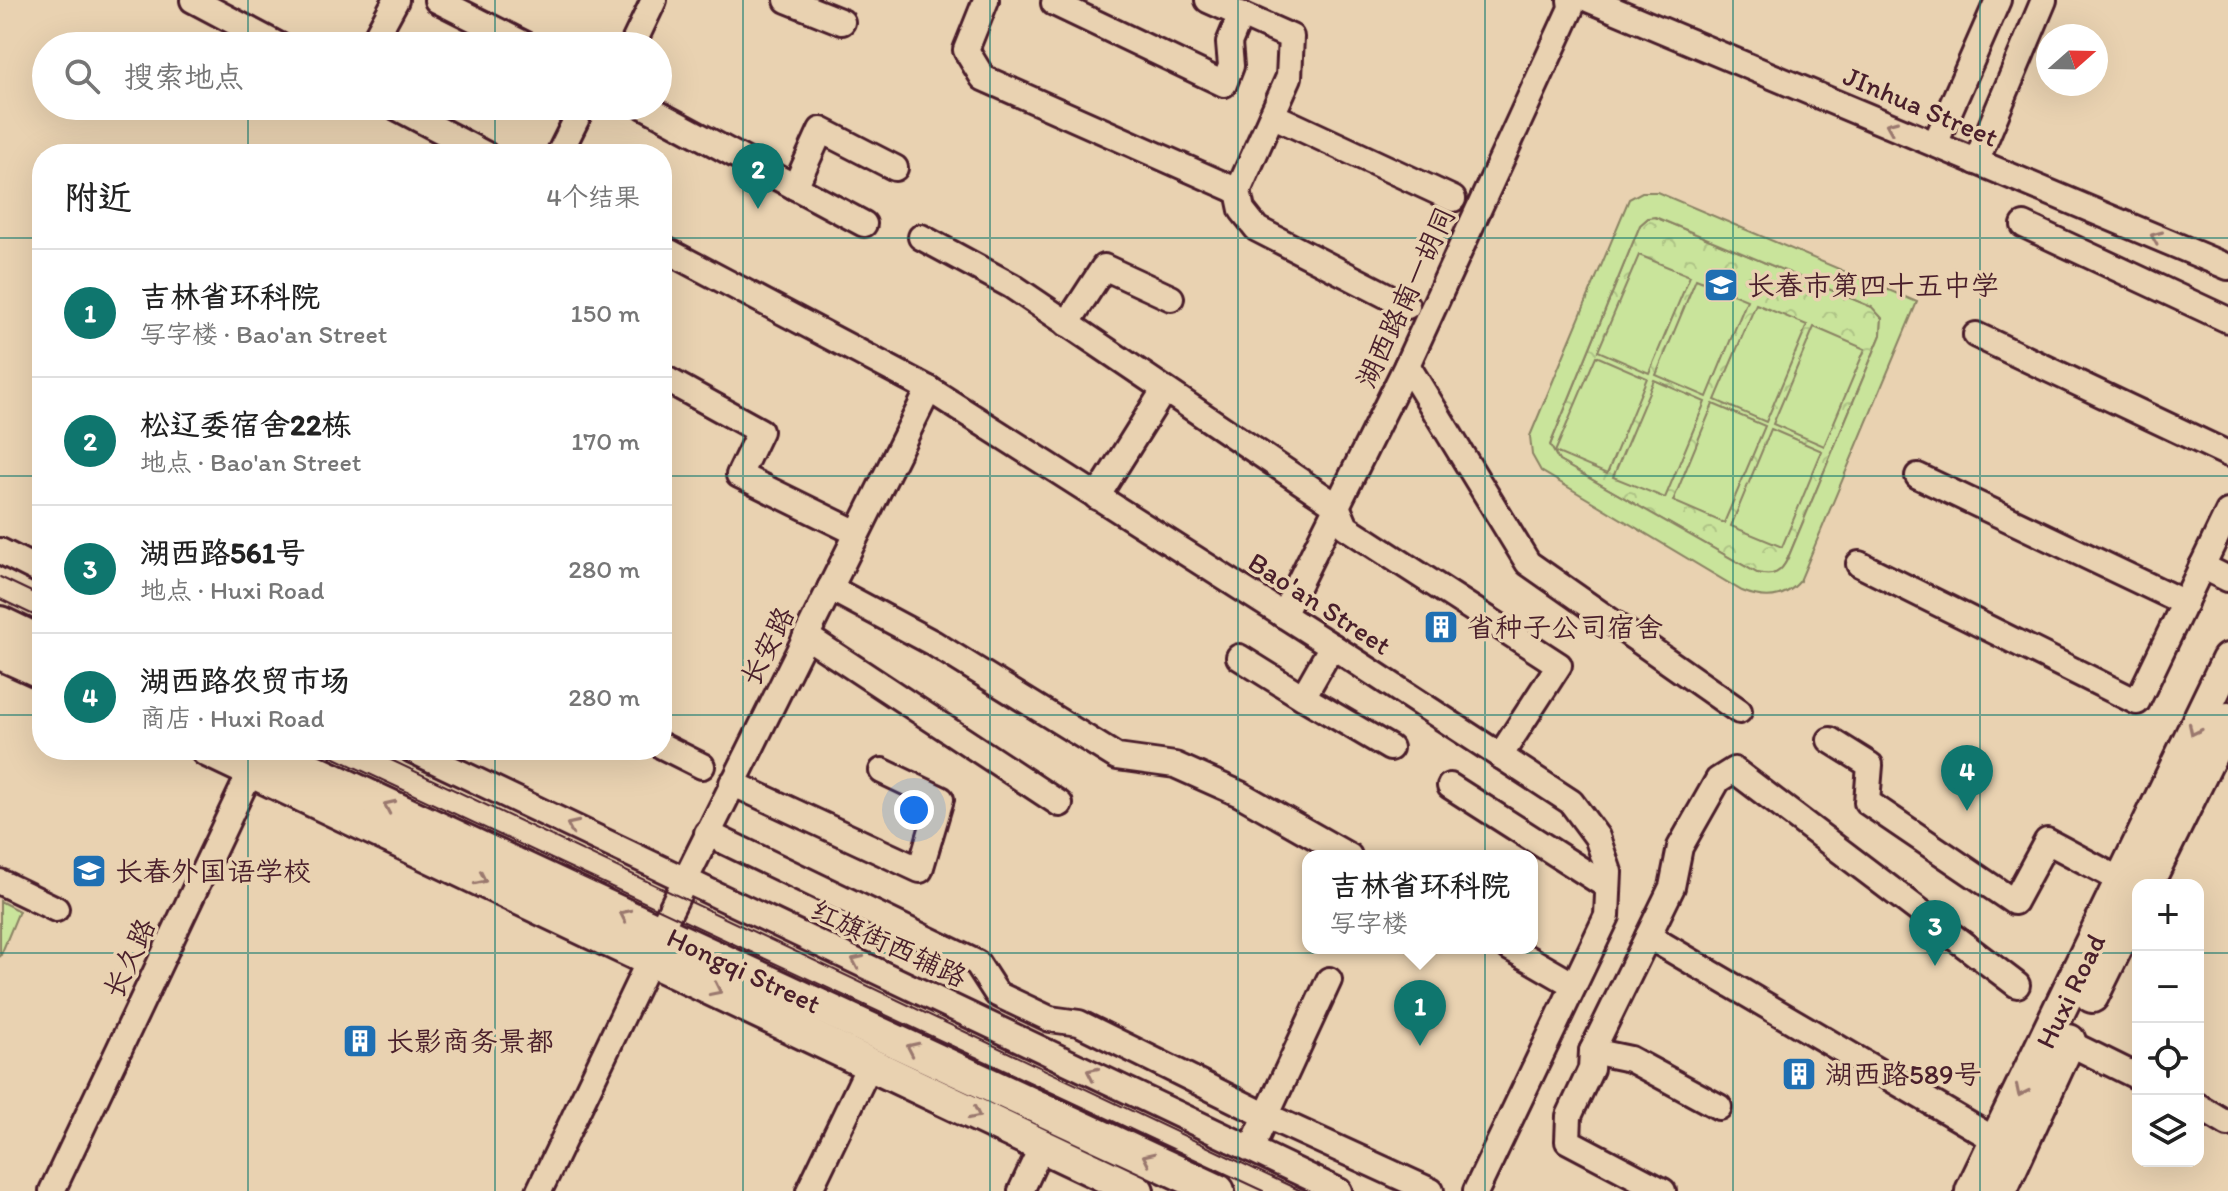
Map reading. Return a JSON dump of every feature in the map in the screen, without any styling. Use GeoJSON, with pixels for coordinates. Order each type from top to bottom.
{"type":"FeatureCollection","features":[{"type":"Feature","properties":{"kind":"main road"},"geometry":{"type":"LineString","coordinates":[[0,623],[32,638]]}},
{"type":"Feature","properties":{"kind":"main road"},"geometry":{"type":"LineString","coordinates":[[0,653],[32,667]]}},
{"type":"Feature","properties":{"kind":"main road","name":"Huxi Road"},"geometry":{"type":"LineString","coordinates":[[2140,879],[2228,660]]}},
{"type":"Feature","properties":{"kind":"main road","name":"Huxi Road"},"geometry":{"type":"LineString","coordinates":[[2141,879],[2228,719]]}},
{"type":"Feature","properties":{"kind":"main road","name":"Hongqi Street"},"geometry":{"type":"LineString","coordinates":[[266,760],[655,945],[1218,1191]]}},
{"type":"Feature","properties":{"kind":"main road","name":"Huxi Road"},"geometry":{"type":"LineString","coordinates":[[1972,1191],[2132,896]]}},
{"type":"Feature","properties":{"kind":"main road","name":"Huxi Road"},"geometry":{"type":"LineString","coordinates":[[2000,1191],[2132,898]]}},
{"type":"Feature","properties":{"kind":"main road","name":"Hongqi Street"},"geometry":{"type":"LineString","coordinates":[[655,945],[870,1064],[1137,1191]]}},
{"type":"Feature","properties":{"kind":"street"},"geometry":{"type":"LineString","coordinates":[[379,32],[396,0]]}},
{"type":"Feature","properties":{"kind":"street"},"geometry":{"type":"LineString","coordinates":[[437,0],[500,32]]}},
{"type":"Feature","properties":{"kind":"street"},"geometry":{"type":"LineString","coordinates":[[639,32],[654,0]]}},
{"type":"Feature","properties":{"kind":"street"},"geometry":{"type":"LineString","coordinates":[[787,0],[842,22]]}},
{"type":"Feature","properties":{"kind":"street"},"geometry":{"type":"LineString","coordinates":[[986,0],[966,50],[983,78],[1238,191]]}},
{"type":"Feature","properties":{"kind":"street"},"geometry":{"type":"LineString","coordinates":[[1056,0],[1054,3],[1224,84],[1231,66],[1229,43],[1241,14]]}},
{"type":"Feature","properties":{"kind":"street"},"geometry":{"type":"LineString","coordinates":[[1208,0],[1291,37],[1289,77],[1238,191],[1242,210],[1257,229],[1407,306]]}},
{"type":"Feature","properties":{"kind":"street","name":"湖西路南一胡同"},"geometry":{"type":"LineString","coordinates":[[1283,615],[1407,365],[1571,8],[1570,0]]}},
{"type":"Feature","properties":{"kind":"street","name":"JInhua Street"},"geometry":{"type":"LineString","coordinates":[[1590,0],[2228,267]]}},
{"type":"Feature","properties":{"kind":"street"},"geometry":{"type":"LineString","coordinates":[[1935,144],[1998,0]]}},
{"type":"Feature","properties":{"kind":"street"},"geometry":{"type":"LineString","coordinates":[[1976,162],[2044,0]]}},
{"type":"Feature","properties":{"kind":"street"},"geometry":{"type":"LineString","coordinates":[[203,2],[256,32]]}},
{"type":"Feature","properties":{"kind":"street"},"geometry":{"type":"LineString","coordinates":[[1272,115],[1453,199]]}},
{"type":"Feature","properties":{"kind":"street"},"geometry":{"type":"LineString","coordinates":[[421,120],[466,144]]}},
{"type":"Feature","properties":{"kind":"street"},"geometry":{"type":"LineString","coordinates":[[564,144],[576,120]]}},
{"type":"Feature","properties":{"kind":"street"},"geometry":{"type":"LineString","coordinates":[[670,120],[864,224]]}},
{"type":"Feature","properties":{"kind":"street"},"geometry":{"type":"LineString","coordinates":[[795,187],[821,130],[895,168]]}},
{"type":"Feature","properties":{"kind":"street"},"geometry":{"type":"LineString","coordinates":[[2024,225],[2228,320]]}},
{"type":"Feature","properties":{"kind":"street"},"geometry":{"type":"LineString","coordinates":[[921,237],[1012,286],[1337,506],[1346,527],[1559,665],[1500,756]]}},
{"type":"Feature","properties":{"kind":"street","name":"Bao'an Street"},"geometry":{"type":"LineString","coordinates":[[672,253],[929,389],[1571,802],[1597,837],[1609,872],[1607,916],[1476,1191]]}},
{"type":"Feature","properties":{"kind":"street"},"geometry":{"type":"LineString","coordinates":[[1067,324],[1104,267],[1171,298]]}},
{"type":"Feature","properties":{"kind":"street"},"geometry":{"type":"LineString","coordinates":[[1976,335],[2228,454]]}},
{"type":"Feature","properties":{"kind":"street"},"geometry":{"type":"LineString","coordinates":[[1407,365],[1528,563],[1739,711]]}},
{"type":"Feature","properties":{"kind":"street"},"geometry":{"type":"LineString","coordinates":[[672,383],[760,431],[739,475],[857,533]]}},
{"type":"Feature","properties":{"kind":"street","name":"长安路"},"geometry":{"type":"LineString","coordinates":[[539,1191],[684,879],[929,389]]}},
{"type":"Feature","properties":{"kind":"street"},"geometry":{"type":"LineString","coordinates":[[1097,497],[1164,390]]}},
{"type":"Feature","properties":{"kind":"street"},"geometry":{"type":"LineString","coordinates":[[1918,476],[2185,603]]}},
{"type":"Feature","properties":{"kind":"street"},"geometry":{"type":"LineString","coordinates":[[1859,564],[2137,702],[2228,512]]}},
{"type":"Feature","properties":{"kind":"street"},"geometry":{"type":"LineString","coordinates":[[0,551],[32,567]]}},
{"type":"Feature","properties":{"kind":"street"},"geometry":{"type":"LineString","coordinates":[[2202,566],[2228,579]]}},
{"type":"Feature","properties":{"kind":"street"},"geometry":{"type":"LineString","coordinates":[[830,588],[933,643],[1117,757],[1175,765],[1240,794],[1338,850]]}},
{"type":"Feature","properties":{"kind":"street"},"geometry":{"type":"LineString","coordinates":[[806,636],[1060,804]]}},
{"type":"Feature","properties":{"kind":"street"},"geometry":{"type":"LineString","coordinates":[[1303,697],[1332,646]]}},
{"type":"Feature","properties":{"kind":"street"},"geometry":{"type":"LineString","coordinates":[[1239,657],[1390,748]]}},
{"type":"Feature","properties":{"kind":"street"},"geometry":{"type":"LineString","coordinates":[[1830,740],[1870,765],[1867,802],[2014,902],[2047,841],[2132,887]]}},
{"type":"Feature","properties":{"kind":"street"},"geometry":{"type":"LineString","coordinates":[[672,751],[702,766]]}},
{"type":"Feature","properties":{"kind":"street","name":"长久路"},"geometry":{"type":"LineString","coordinates":[[56,1190],[259,760]]}},
{"type":"Feature","properties":{"kind":"street","name":"红旗街西辅路"},"geometry":{"type":"LineString","coordinates":[[433,760],[1339,1191]]}},
{"type":"Feature","properties":{"kind":"street"},"geometry":{"type":"LineString","coordinates":[[1663,1191],[1568,1141],[1569,1116],[1591,1069],[1592,1051],[1672,887],[1680,847],[1718,780],[1734,770],[2017,985]]}},
{"type":"Feature","properties":{"kind":"street"},"geometry":{"type":"LineString","coordinates":[[732,783],[920,870],[941,799],[882,771]]}},
{"type":"Feature","properties":{"kind":"street"},"geometry":{"type":"LineString","coordinates":[[1450,786],[1608,887]]}},
{"type":"Feature","properties":{"kind":"street"},"geometry":{"type":"LineString","coordinates":[[707,833],[977,963],[997,994],[1050,1019],[1079,1023],[1267,1116],[1431,1191]]}},
{"type":"Feature","properties":{"kind":"street"},"geometry":{"type":"LineString","coordinates":[[0,882],[56,909]]}},
{"type":"Feature","properties":{"kind":"street"},"geometry":{"type":"LineString","coordinates":[[1648,936],[1997,1141]]}},
{"type":"Feature","properties":{"kind":"street"},"geometry":{"type":"LineString","coordinates":[[1520,954],[1574,985]]}},
{"type":"Feature","properties":{"kind":"street"},"geometry":{"type":"LineString","coordinates":[[1251,1149],[1329,980]]}},
{"type":"Feature","properties":{"kind":"street"},"geometry":{"type":"LineString","coordinates":[[2069,1043],[2132,1074]]}},
{"type":"Feature","properties":{"kind":"street"},"geometry":{"type":"LineString","coordinates":[[1592,1051],[1630,1059],[1719,1107]]}},
{"type":"Feature","properties":{"kind":"street"},"geometry":{"type":"LineString","coordinates":[[809,1191],[870,1064]]}},
{"type":"Feature","properties":{"kind":"street"},"geometry":{"type":"LineString","coordinates":[[2204,1110],[2228,1124]]}},
{"type":"Feature","properties":{"kind":"street"},"geometry":{"type":"LineString","coordinates":[[1021,1191],[1042,1146]]}},
{"type":"Feature","properties":{"kind":"green space"},"geometry":{"type":"Polygon","coordinates":[[[1642,192],[1657,192],[1917,302],[1800,581],[1780,595],[1766,597],[1742,591],[1541,471],[1532,455],[1530,436],[1629,199],[1642,192]],[[1655,217],[1648,218],[1640,225],[1550,445],[1559,461],[1757,573],[1776,573],[1788,558],[1881,335],[1882,318],[1872,307],[1655,217]]]}},
{"type":"Feature","properties":{"kind":"green space"},"geometry":{"type":"Polygon","coordinates":[[[1655,217],[1872,307],[1882,318],[1881,335],[1788,558],[1780,570],[1772,574],[1757,573],[1559,461],[1550,445],[1640,225],[1648,218],[1655,217]]]}},
{"type":"Feature","properties":{"kind":"green space"},"geometry":{"type":"Polygon","coordinates":[[[1639,255],[1690,276],[1649,373],[1598,351],[1639,255]]]}},
{"type":"Feature","properties":{"kind":"green space"},"geometry":{"type":"Polygon","coordinates":[[[1696,279],[1747,300],[1707,397],[1656,375],[1696,279]]]}},
{"type":"Feature","properties":{"kind":"green space"},"geometry":{"type":"Polygon","coordinates":[[[1756,304],[1807,325],[1766,422],[1715,400],[1756,304]]]}},
{"type":"Feature","properties":{"kind":"green space"},"geometry":{"type":"Polygon","coordinates":[[[1814,327],[1865,349],[1824,446],[1773,424],[1814,327]]]}},
{"type":"Feature","properties":{"kind":"green space"},"geometry":{"type":"Polygon","coordinates":[[[1596,356],[1647,378],[1607,474],[1555,452],[1596,356]]]}},
{"type":"Feature","properties":{"kind":"green space"},"geometry":{"type":"Polygon","coordinates":[[[1654,380],[1705,402],[1665,498],[1613,477],[1654,380]]]}},
{"type":"Feature","properties":{"kind":"green space"},"geometry":{"type":"Polygon","coordinates":[[[1713,404],[1765,426],[1724,523],[1673,501],[1713,404]]]}},
{"type":"Feature","properties":{"kind":"green space"},"geometry":{"type":"Polygon","coordinates":[[[1771,429],[1822,451],[1782,547],[1731,526],[1771,429]]]}},
{"type":"Feature","properties":{"kind":"green space"},"geometry":{"type":"Polygon","coordinates":[[[0,901],[19,911],[0,957],[0,901]]]}},
{"type":"Feature","properties":{"kind":"tram line"},"geometry":{"type":"LineString","coordinates":[[0,577],[32,592]]}},
{"type":"Feature","properties":{"kind":"tram line"},"geometry":{"type":"LineString","coordinates":[[0,599],[32,614]]}},
{"type":"Feature","properties":{"kind":"tram line"},"geometry":{"type":"LineString","coordinates":[[339,760],[1263,1191]]}},
{"type":"Feature","properties":{"kind":"tram line"},"geometry":{"type":"LineString","coordinates":[[391,760],[1301,1191]]}},
{"type":"Feature","properties":{"kind":"place","name":"松辽委宿舍22栋"},"geometry":{"type":"Point","coordinates":[758,209]}},
{"type":"Feature","properties":{"kind":"place","name":"长春市第四十五中学"},"geometry":{"type":"Point","coordinates":[1721,285]}},
{"type":"Feature","properties":{"kind":"place","name":"省种子公司宿舍"},"geometry":{"type":"Point","coordinates":[1441,627]}},
{"type":"Feature","properties":{"kind":"place","name":"湖西路农贸市场"},"geometry":{"type":"Point","coordinates":[1967,811]}},
{"type":"Feature","properties":{"kind":"place","name":"长春外国语学校"},"geometry":{"type":"Point","coordinates":[89,871]}},
{"type":"Feature","properties":{"kind":"place","name":"湖西路561号"},"geometry":{"type":"Point","coordinates":[1935,966]}},
{"type":"Feature","properties":{"kind":"place","name":"长影商务景都"},"geometry":{"type":"Point","coordinates":[360,1041]}},
{"type":"Feature","properties":{"kind":"place","name":"吉林省环科院"},"geometry":{"type":"Point","coordinates":[1420,1046]}},
{"type":"Feature","properties":{"kind":"place","name":"湖西路589号"},"geometry":{"type":"Point","coordinates":[1799,1074]}}]}
